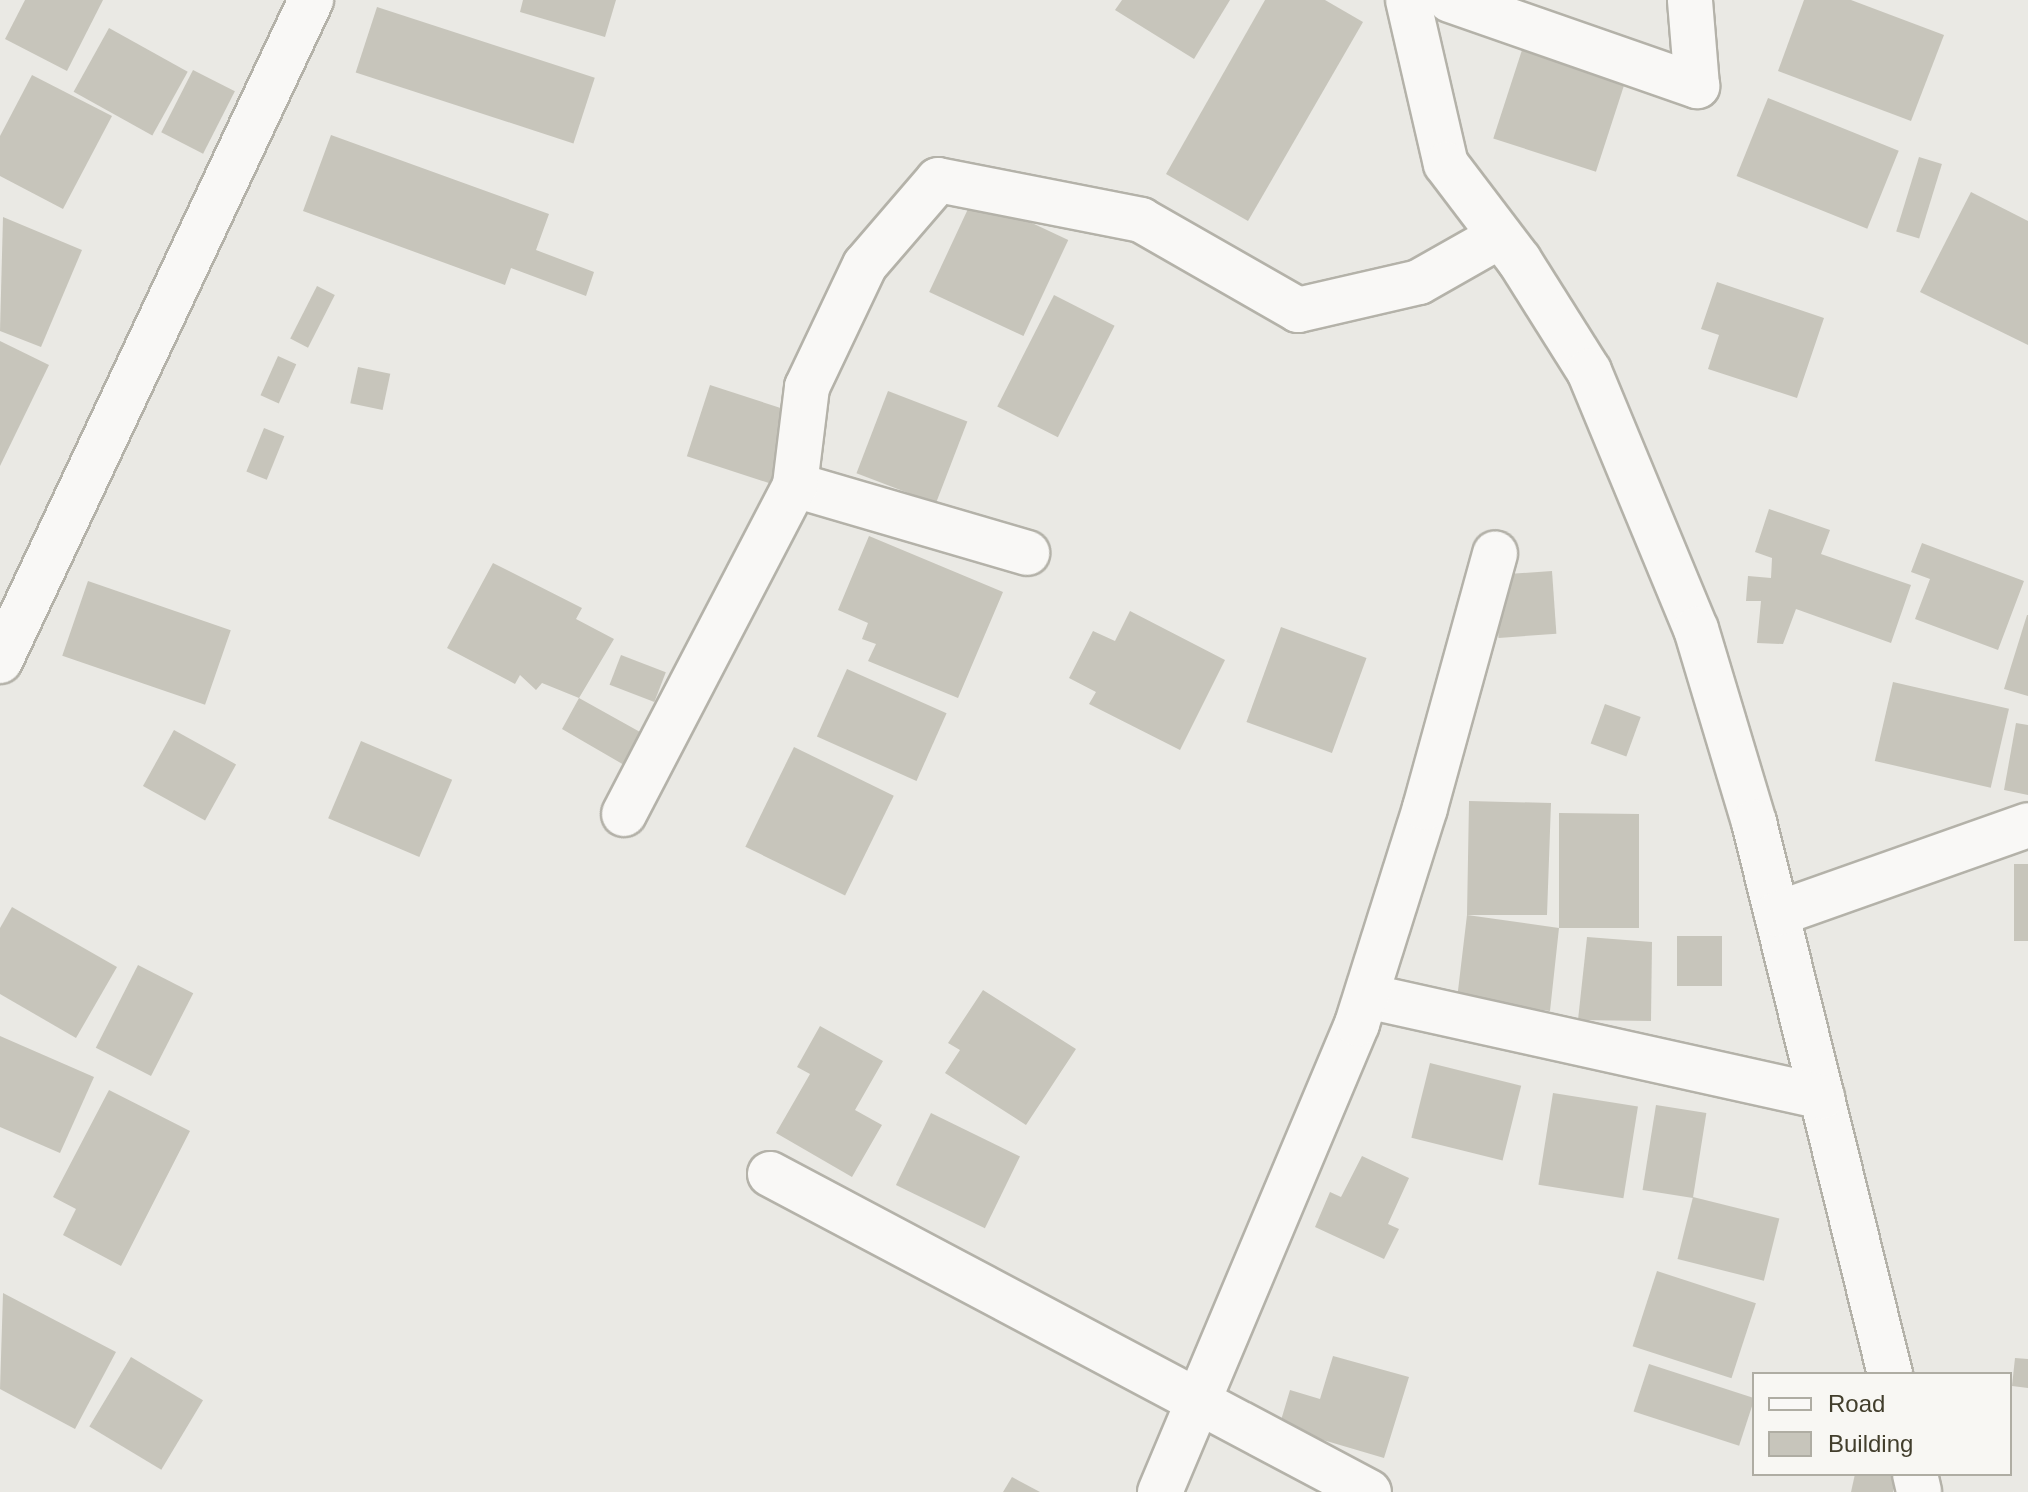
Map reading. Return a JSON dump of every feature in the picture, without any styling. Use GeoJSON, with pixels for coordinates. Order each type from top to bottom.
{"type":"FeatureCollection","features":[{"type":"Feature","properties":{"kind":"street"},"geometry":{"type":"LineString","coordinates":[[0,661],[311,0]]}},
{"type":"Feature","properties":{"kind":"street"},"geometry":{"type":"LineString","coordinates":[[1408,0],[1446,164],[1500,236],[1589,371],[1696,629],[1754,822],[1890,1372]]}},
{"type":"Feature","properties":{"kind":"street"},"geometry":{"type":"LineString","coordinates":[[1450,0],[1697,86],[1690,0]]}},
{"type":"Feature","properties":{"kind":"street"},"geometry":{"type":"LineString","coordinates":[[624,814],[795,485],[807,387],[865,265],[938,180],[1141,220],[1298,310],[1419,282],[1500,236]]}},
{"type":"Feature","properties":{"kind":"street"},"geometry":{"type":"LineString","coordinates":[[795,485],[1027,553]]}},
{"type":"Feature","properties":{"kind":"street"},"geometry":{"type":"LineString","coordinates":[[1160,1492],[1367,996],[1425,808],[1495,553]]}},
{"type":"Feature","properties":{"kind":"street"},"geometry":{"type":"LineString","coordinates":[[1777,914],[2028,825]]}},
{"type":"Feature","properties":{"kind":"street"},"geometry":{"type":"LineString","coordinates":[[1367,996],[1822,1097]]}},
{"type":"Feature","properties":{"kind":"street"},"geometry":{"type":"LineString","coordinates":[[770,1174],[1369,1492]]}},
{"type":"Feature","properties":{"kind":"building"},"geometry":{"type":"Polygon","coordinates":[[[25,0],[103,0],[67,71],[5,39],[25,0]]]}},
{"type":"Feature","properties":{"kind":"building"},"geometry":{"type":"Polygon","coordinates":[[[523,0],[616,0],[605,37],[520,12],[523,0]]]}},
{"type":"Feature","properties":{"kind":"building"},"geometry":{"type":"Polygon","coordinates":[[[1122,0],[1230,0],[1194,59],[1115,10],[1122,0]]]}},
{"type":"Feature","properties":{"kind":"building"},"geometry":{"type":"Polygon","coordinates":[[[1265,0],[1325,0],[1363,22],[1248,221],[1166,174],[1265,0]]]}},
{"type":"Feature","properties":{"kind":"building"},"geometry":{"type":"Polygon","coordinates":[[[1804,0],[1851,0],[1944,35],[1911,121],[1778,71],[1804,0]]]}},
{"type":"Feature","properties":{"kind":"building"},"geometry":{"type":"Polygon","coordinates":[[[377,7],[595,78],[573,143],[356,73],[377,7]]]}},
{"type":"Feature","properties":{"kind":"building"},"geometry":{"type":"Polygon","coordinates":[[[109,28],[188,72],[152,135],[74,92],[109,28]]]}},
{"type":"Feature","properties":{"kind":"building"},"geometry":{"type":"Polygon","coordinates":[[[1522,50],[1625,83],[1596,172],[1493,138],[1522,50]]]}},
{"type":"Feature","properties":{"kind":"building"},"geometry":{"type":"Polygon","coordinates":[[[193,70],[235,91],[203,154],[161,132],[193,70]]]}},
{"type":"Feature","properties":{"kind":"building"},"geometry":{"type":"Polygon","coordinates":[[[32,75],[112,116],[63,209],[0,176],[0,136],[32,75]]]}},
{"type":"Feature","properties":{"kind":"building"},"geometry":{"type":"Polygon","coordinates":[[[1768,98],[1899,151],[1867,229],[1737,176],[1768,98]]]}},
{"type":"Feature","properties":{"kind":"building"},"geometry":{"type":"Polygon","coordinates":[[[331,135],[549,214],[536,250],[594,272],[586,296],[511,268],[505,285],[303,211],[331,135]]]}},
{"type":"Feature","properties":{"kind":"building"},"geometry":{"type":"Polygon","coordinates":[[[1919,157],[1942,164],[1919,239],[1896,232],[1919,157]]]}},
{"type":"Feature","properties":{"kind":"building"},"geometry":{"type":"Polygon","coordinates":[[[1971,192],[2028,221],[2028,345],[1920,292],[1971,192]]]}},
{"type":"Feature","properties":{"kind":"building"},"geometry":{"type":"Polygon","coordinates":[[[974,196],[1068,240],[1023,336],[929,292],[974,196]]]}},
{"type":"Feature","properties":{"kind":"building"},"geometry":{"type":"Polygon","coordinates":[[[3,217],[82,250],[41,347],[0,331],[3,217]]]}},
{"type":"Feature","properties":{"kind":"building"},"geometry":{"type":"Polygon","coordinates":[[[1717,282],[1824,318],[1797,398],[1708,369],[1719,335],[1701,329],[1717,282]]]}},
{"type":"Feature","properties":{"kind":"building"},"geometry":{"type":"Polygon","coordinates":[[[317,286],[335,295],[308,348],[290,339],[317,286]]]}},
{"type":"Feature","properties":{"kind":"building"},"geometry":{"type":"Polygon","coordinates":[[[1054,295],[1115,326],[1058,437],[997,406],[1054,295]]]}},
{"type":"Feature","properties":{"kind":"building"},"geometry":{"type":"Polygon","coordinates":[[[0,341],[49,365],[0,466],[0,341]]]}},
{"type":"Feature","properties":{"kind":"building"},"geometry":{"type":"Polygon","coordinates":[[[278,356],[296,364],[279,403],[261,395],[278,356]]]}},
{"type":"Feature","properties":{"kind":"building"},"geometry":{"type":"Polygon","coordinates":[[[358,367],[390,374],[383,410],[350,403],[358,367]]]}},
{"type":"Feature","properties":{"kind":"building"},"geometry":{"type":"Polygon","coordinates":[[[710,385],[794,412],[771,484],[687,456],[710,385]]]}},
{"type":"Feature","properties":{"kind":"building"},"geometry":{"type":"Polygon","coordinates":[[[888,391],[967,421],[936,504],[856,473],[888,391]]]}},
{"type":"Feature","properties":{"kind":"building"},"geometry":{"type":"Polygon","coordinates":[[[264,428],[284,436],[267,480],[246,472],[264,428]]]}},
{"type":"Feature","properties":{"kind":"building"},"geometry":{"type":"Polygon","coordinates":[[[1769,509],[1830,530],[1821,554],[1911,585],[1891,643],[1796,609],[1783,644],[1757,643],[1761,601],[1746,601],[1748,576],[1771,578],[1772,558],[1755,552],[1769,509]]]}},
{"type":"Feature","properties":{"kind":"building"},"geometry":{"type":"Polygon","coordinates":[[[869,536],[1003,592],[958,698],[868,661],[876,644],[862,639],[868,623],[838,610],[869,536]]]}},
{"type":"Feature","properties":{"kind":"building"},"geometry":{"type":"Polygon","coordinates":[[[1922,543],[2024,581],[1998,650],[1915,619],[1930,579],[1911,572],[1922,543]]]}},
{"type":"Feature","properties":{"kind":"building"},"geometry":{"type":"Polygon","coordinates":[[[493,563],[582,608],[576,619],[614,639],[579,698],[542,683],[536,690],[520,675],[515,684],[447,648],[493,563]]]}},
{"type":"Feature","properties":{"kind":"building"},"geometry":{"type":"Polygon","coordinates":[[[1552,571],[1556,634],[1499,638],[1494,575],[1552,571]]]}},
{"type":"Feature","properties":{"kind":"building"},"geometry":{"type":"Polygon","coordinates":[[[88,581],[231,630],[205,705],[62,656],[88,581]]]}},
{"type":"Feature","properties":{"kind":"building"},"geometry":{"type":"Polygon","coordinates":[[[1130,611],[1225,660],[1180,750],[1089,704],[1096,692],[1069,678],[1093,631],[1115,641],[1130,611]]]}},
{"type":"Feature","properties":{"kind":"building"},"geometry":{"type":"Polygon","coordinates":[[[2028,615],[2028,696],[2004,689],[2028,615]]]}},
{"type":"Feature","properties":{"kind":"building"},"geometry":{"type":"Polygon","coordinates":[[[1281,627],[1367,658],[1332,753],[1246,722],[1281,627]]]}},
{"type":"Feature","properties":{"kind":"building"},"geometry":{"type":"Polygon","coordinates":[[[621,655],[666,672],[654,702],[610,685],[621,655]]]}},
{"type":"Feature","properties":{"kind":"building"},"geometry":{"type":"Polygon","coordinates":[[[847,669],[947,713],[916,781],[817,737],[847,669]]]}},
{"type":"Feature","properties":{"kind":"building"},"geometry":{"type":"Polygon","coordinates":[[[1893,682],[2009,709],[1991,788],[1875,761],[1893,682]]]}},
{"type":"Feature","properties":{"kind":"building"},"geometry":{"type":"Polygon","coordinates":[[[579,698],[649,737],[631,769],[562,729],[579,698]]]}},
{"type":"Feature","properties":{"kind":"building"},"geometry":{"type":"Polygon","coordinates":[[[1605,704],[1641,717],[1626,756],[1591,743],[1605,704]]]}},
{"type":"Feature","properties":{"kind":"building"},"geometry":{"type":"Polygon","coordinates":[[[2016,723],[2028,725],[2028,795],[2004,790],[2016,723]]]}},
{"type":"Feature","properties":{"kind":"building"},"geometry":{"type":"Polygon","coordinates":[[[174,730],[236,764],[205,820],[143,786],[174,730]]]}},
{"type":"Feature","properties":{"kind":"building"},"geometry":{"type":"Polygon","coordinates":[[[361,741],[452,780],[419,857],[328,818],[361,741]]]}},
{"type":"Feature","properties":{"kind":"building"},"geometry":{"type":"Polygon","coordinates":[[[794,747],[894,796],[845,895],[745,847],[794,747]]]}},
{"type":"Feature","properties":{"kind":"building"},"geometry":{"type":"Polygon","coordinates":[[[1469,801],[1551,803],[1547,915],[1467,915],[1469,801]]]}},
{"type":"Feature","properties":{"kind":"building"},"geometry":{"type":"Polygon","coordinates":[[[1559,813],[1639,814],[1639,928],[1559,928],[1559,813]]]}},
{"type":"Feature","properties":{"kind":"building"},"geometry":{"type":"Polygon","coordinates":[[[2014,864],[2028,864],[2028,941],[2014,941],[2014,864]]]}},
{"type":"Feature","properties":{"kind":"building"},"geometry":{"type":"Polygon","coordinates":[[[12,907],[117,967],[76,1038],[0,994],[0,928],[12,907]]]}},
{"type":"Feature","properties":{"kind":"building"},"geometry":{"type":"Polygon","coordinates":[[[1467,915],[1559,928],[1550,1011],[1457,999],[1467,915]]]}},
{"type":"Feature","properties":{"kind":"building"},"geometry":{"type":"Polygon","coordinates":[[[1677,936],[1722,936],[1722,986],[1677,986],[1677,936]]]}},
{"type":"Feature","properties":{"kind":"building"},"geometry":{"type":"Polygon","coordinates":[[[1587,937],[1652,942],[1651,1021],[1578,1020],[1587,937]]]}},
{"type":"Feature","properties":{"kind":"building"},"geometry":{"type":"Polygon","coordinates":[[[138,965],[193,993],[151,1076],[96,1048],[138,965]]]}},
{"type":"Feature","properties":{"kind":"building"},"geometry":{"type":"Polygon","coordinates":[[[983,990],[1076,1049],[1026,1125],[945,1073],[960,1050],[948,1043],[983,990]]]}},
{"type":"Feature","properties":{"kind":"building"},"geometry":{"type":"Polygon","coordinates":[[[820,1026],[883,1061],[855,1110],[882,1125],[852,1177],[776,1133],[810,1074],[797,1067],[820,1026]]]}},
{"type":"Feature","properties":{"kind":"building"},"geometry":{"type":"Polygon","coordinates":[[[0,1036],[94,1077],[60,1153],[0,1127],[0,1036]]]}},
{"type":"Feature","properties":{"kind":"building"},"geometry":{"type":"Polygon","coordinates":[[[1430,1063],[1521,1086],[1503,1160],[1411,1138],[1430,1063]]]}},
{"type":"Feature","properties":{"kind":"building"},"geometry":{"type":"Polygon","coordinates":[[[109,1090],[190,1131],[121,1266],[63,1235],[76,1209],[53,1197],[109,1090]]]}},
{"type":"Feature","properties":{"kind":"building"},"geometry":{"type":"Polygon","coordinates":[[[1553,1093],[1638,1106],[1623,1198],[1538,1185],[1553,1093]]]}},
{"type":"Feature","properties":{"kind":"building"},"geometry":{"type":"Polygon","coordinates":[[[1656,1105],[1706,1113],[1693,1198],[1643,1190],[1656,1105]]]}},
{"type":"Feature","properties":{"kind":"building"},"geometry":{"type":"Polygon","coordinates":[[[931,1113],[1020,1156],[985,1228],[896,1185],[931,1113]]]}},
{"type":"Feature","properties":{"kind":"building"},"geometry":{"type":"Polygon","coordinates":[[[1362,1156],[1409,1178],[1388,1224],[1399,1229],[1384,1259],[1315,1227],[1330,1192],[1341,1197],[1362,1156]]]}},
{"type":"Feature","properties":{"kind":"building"},"geometry":{"type":"Polygon","coordinates":[[[1693,1197],[1779,1219],[1764,1281],[1678,1259],[1693,1197]]]}},
{"type":"Feature","properties":{"kind":"building"},"geometry":{"type":"Polygon","coordinates":[[[1657,1271],[1756,1303],[1731,1378],[1633,1346],[1657,1271]]]}},
{"type":"Feature","properties":{"kind":"building"},"geometry":{"type":"Polygon","coordinates":[[[3,1293],[116,1352],[75,1429],[0,1389],[3,1293]]]}},
{"type":"Feature","properties":{"kind":"building"},"geometry":{"type":"Polygon","coordinates":[[[1333,1356],[1409,1377],[1384,1458],[1279,1427],[1290,1390],[1320,1399],[1333,1356]]]}},
{"type":"Feature","properties":{"kind":"building"},"geometry":{"type":"Polygon","coordinates":[[[131,1357],[203,1400],[161,1470],[89,1426],[131,1357]]]}},
{"type":"Feature","properties":{"kind":"building"},"geometry":{"type":"Polygon","coordinates":[[[2015,1358],[2028,1359],[2028,1388],[2012,1386],[2015,1358]]]}},
{"type":"Feature","properties":{"kind":"building"},"geometry":{"type":"Polygon","coordinates":[[[1649,1364],[1752,1397],[1739,1446],[1634,1412],[1649,1364]]]}},
{"type":"Feature","properties":{"kind":"building"},"geometry":{"type":"Polygon","coordinates":[[[1855,1476],[1897,1476],[1893,1492],[1851,1492],[1855,1476]]]}},
{"type":"Feature","properties":{"kind":"building"},"geometry":{"type":"Polygon","coordinates":[[[1012,1477],[1040,1492],[1003,1492],[1012,1477]]]}}]}
